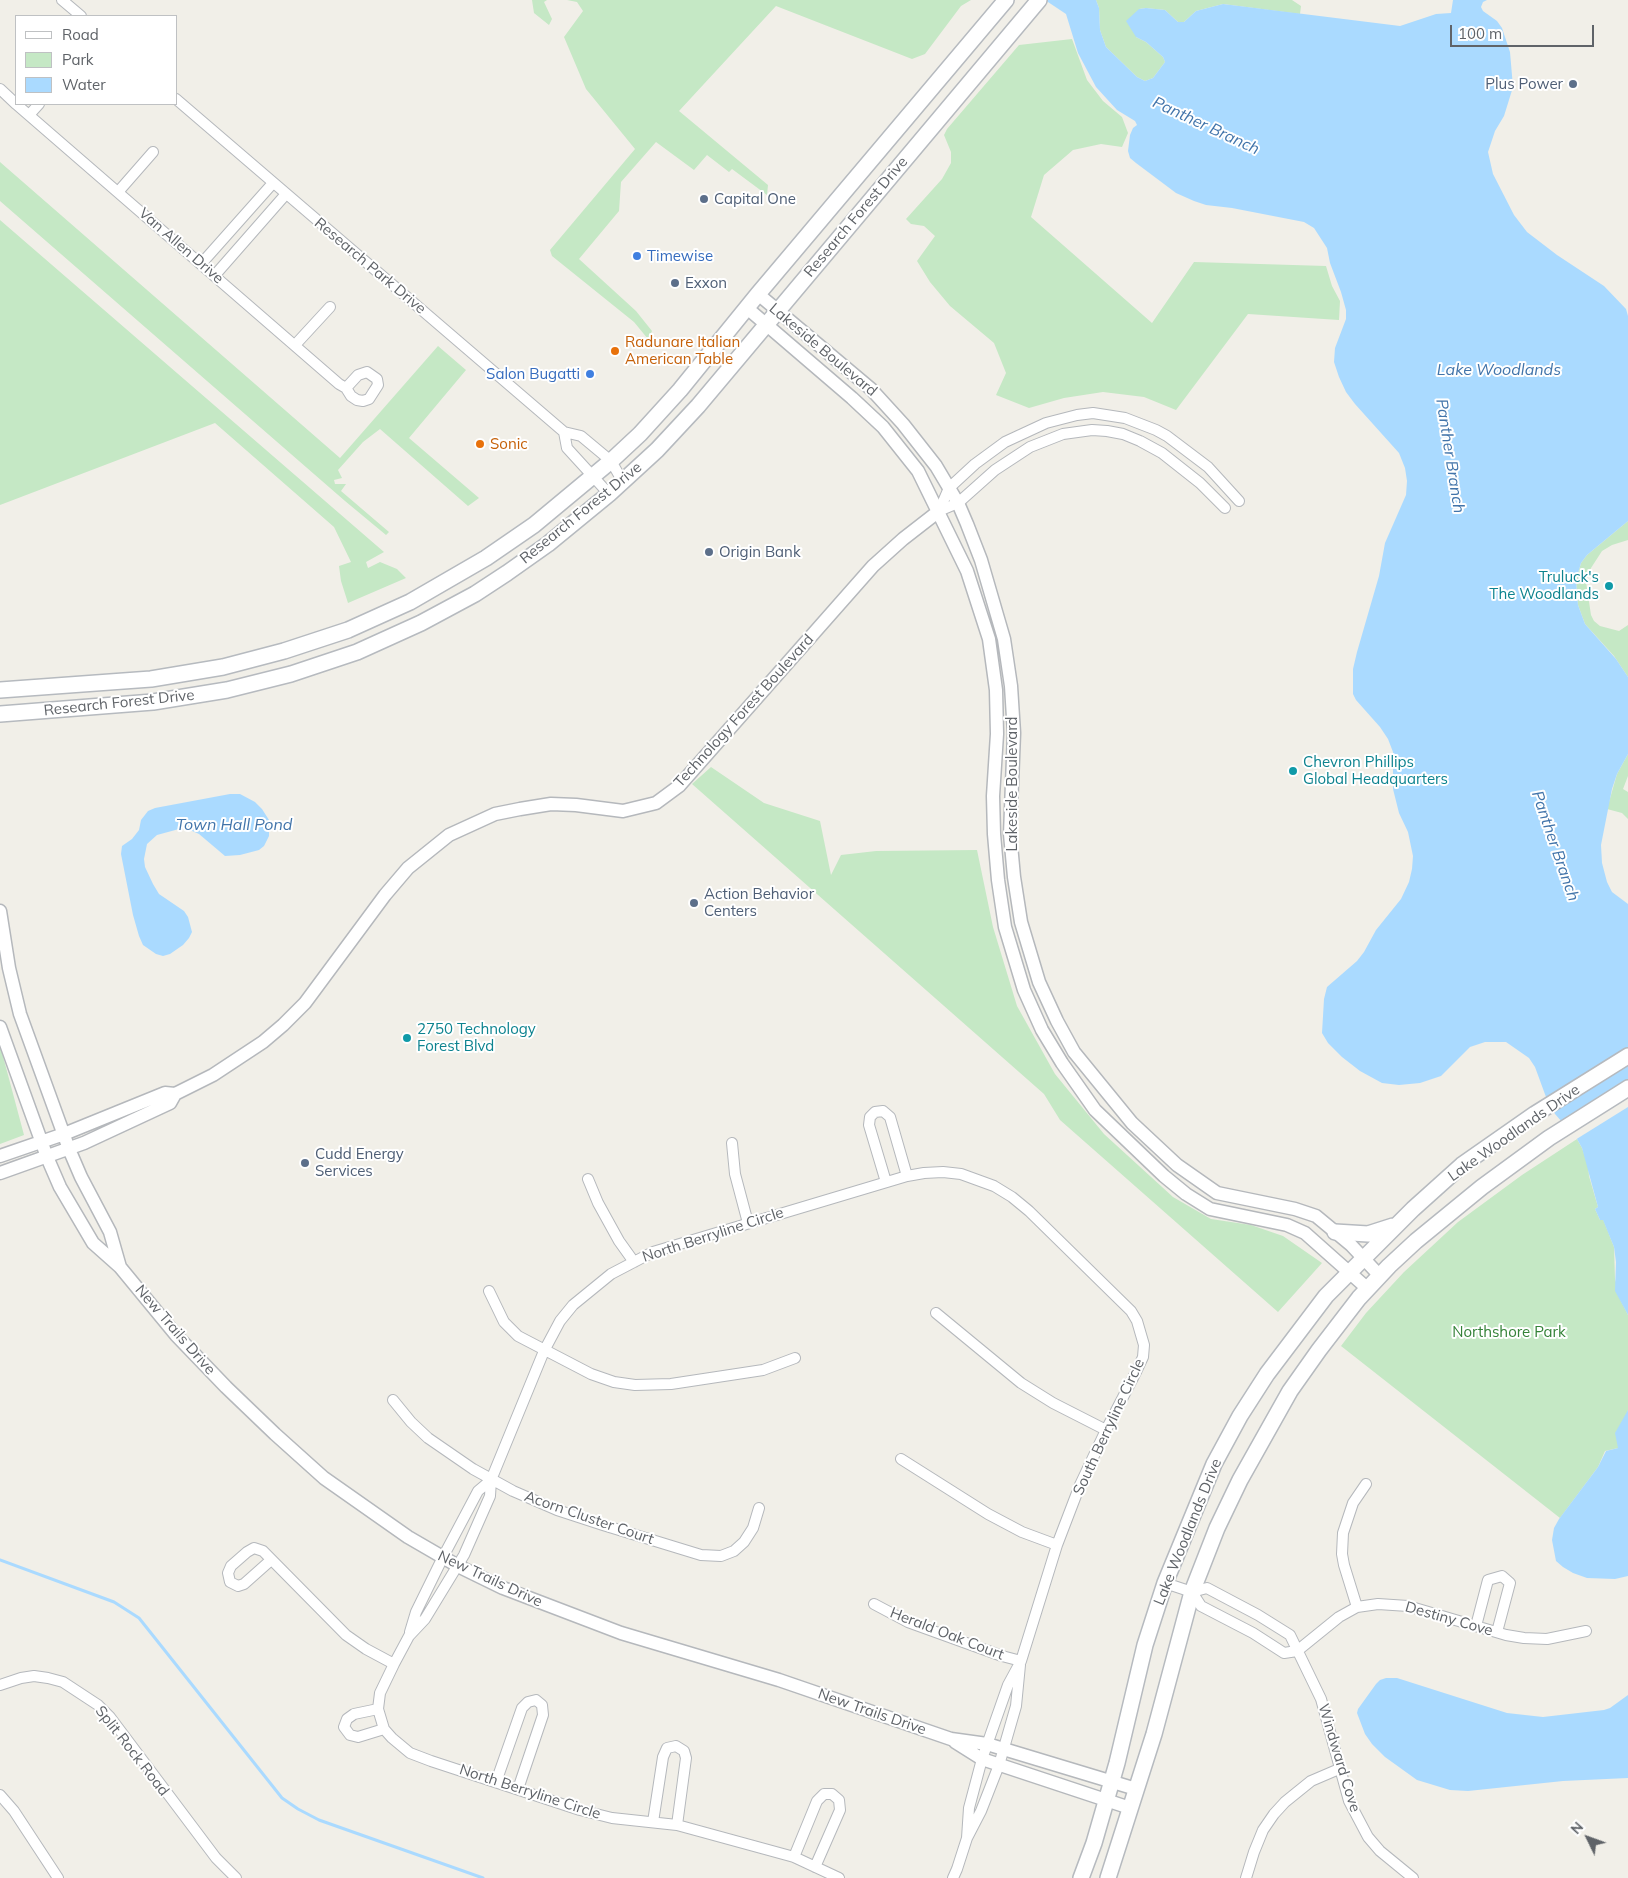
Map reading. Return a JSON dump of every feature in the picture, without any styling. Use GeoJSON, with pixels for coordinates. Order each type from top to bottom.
{"type":"FeatureCollection","features":[{"type":"Feature","properties":{"kind":"main road","name":"Research Forest Drive"},"geometry":{"type":"LineString","coordinates":[[0,690],[151,679],[223,667],[284,651],[348,630],[410,602],[486,558],[534,526],[611,462],[640,434],[680,390],[758,294],[1006,0]]}},
{"type":"Feature","properties":{"kind":"main road","name":"Research Forest Drive"},"geometry":{"type":"LineString","coordinates":[[0,714],[153,702],[227,690],[291,674],[357,652],[421,623],[474,594],[548,544],[609,494],[657,450],[698,406],[1039,0]]}},
{"type":"Feature","properties":{"kind":"main road","name":"Lake Woodlands Drive"},"geometry":{"type":"LineString","coordinates":[[1081,1878],[1094,1843],[1117,1763],[1145,1645],[1165,1583],[1214,1464],[1240,1416],[1267,1374],[1296,1334],[1348,1271],[1395,1225],[1462,1165],[1535,1114],[1628,1056]]}},
{"type":"Feature","properties":{"kind":"main road","name":"Lake Woodlands Drive"},"geometry":{"type":"LineString","coordinates":[[1108,1878],[1154,1734],[1192,1592],[1217,1528],[1240,1480],[1290,1391],[1319,1350],[1368,1289],[1416,1241],[1482,1187],[1549,1138],[1628,1088]]}},
{"type":"Feature","properties":{"kind":"main road"},"geometry":{"type":"LineString","coordinates":[[1335,1232],[1368,1234],[1395,1225]]}},
{"type":"Feature","properties":{"kind":"street"},"geometry":{"type":"LineString","coordinates":[[62,0],[80,15]]}},
{"type":"Feature","properties":{"kind":"street","name":"Van Allen Drive"},"geometry":{"type":"LineString","coordinates":[[0,90],[15,103]]}},
{"type":"Feature","properties":{"kind":"street","name":"Research Park Drive"},"geometry":{"type":"LineString","coordinates":[[178,101],[564,432],[581,436],[611,462],[622,482]]}},
{"type":"Feature","properties":{"kind":"street","name":"Van Allen Drive"},"geometry":{"type":"LineString","coordinates":[[17,105],[339,384],[346,388]]}},
{"type":"Feature","properties":{"kind":"street"},"geometry":{"type":"LineString","coordinates":[[29,115],[38,105]]}},
{"type":"Feature","properties":{"kind":"street"},"geometry":{"type":"LineString","coordinates":[[118,192],[153,152]]}},
{"type":"Feature","properties":{"kind":"street"},"geometry":{"type":"LineString","coordinates":[[201,264],[273,182]]}},
{"type":"Feature","properties":{"kind":"street"},"geometry":{"type":"LineString","coordinates":[[215,275],[286,194]]}},
{"type":"Feature","properties":{"kind":"street","name":"Lakeside Boulevard"},"geometry":{"type":"LineString","coordinates":[[758,294],[869,386],[903,424],[936,466],[958,503],[981,560],[1004,639],[1011,686],[1014,733],[1010,834],[1021,922],[1039,982],[1074,1052],[1132,1123],[1177,1165],[1217,1193],[1295,1209],[1316,1216],[1351,1245],[1380,1276]]}},
{"type":"Feature","properties":{"kind":"street"},"geometry":{"type":"LineString","coordinates":[[295,346],[330,307]]}},
{"type":"Feature","properties":{"kind":"street","name":"Lakeside Boulevard"},"geometry":{"type":"LineString","coordinates":[[747,308],[852,398],[882,427],[918,471],[968,571],[989,639],[996,690],[997,734],[993,796],[994,834],[1004,926],[1020,980],[1042,1030],[1062,1063],[1095,1110],[1164,1176],[1186,1194],[1210,1209],[1287,1226],[1305,1233],[1368,1289]]}},
{"type":"Feature","properties":{"kind":"street","name":"Technology Forest Boulevard"},"geometry":{"type":"LineString","coordinates":[[939,511],[949,488],[982,458],[1019,434],[1054,420],[1093,413],[1125,418],[1148,426],[1167,436],[1208,467],[1239,501]]}},
{"type":"Feature","properties":{"kind":"street","name":"Technology Forest Boulevard"},"geometry":{"type":"LineString","coordinates":[[0,1156],[64,1134],[165,1093],[175,1094],[213,1075],[241,1057],[283,1025],[304,1003],[385,895],[408,868],[449,835],[495,814],[551,804],[624,811],[656,803],[679,786],[873,566],[903,539],[939,511],[958,503],[995,470],[1030,447],[1063,434],[1107,430],[1123,434],[1162,453],[1200,483],[1225,508]]}},
{"type":"Feature","properties":{"kind":"street","name":"Research Park Drive"},"geometry":{"type":"LineString","coordinates":[[564,432],[566,448],[609,494]]}},
{"type":"Feature","properties":{"kind":"street"},"geometry":{"type":"LineString","coordinates":[[989,639],[1004,639]]}},
{"type":"Feature","properties":{"kind":"street"},"geometry":{"type":"LineString","coordinates":[[994,834],[1010,834]]}},
{"type":"Feature","properties":{"kind":"street","name":"New Trails Drive"},"geometry":{"type":"LineString","coordinates":[[0,911],[9,968],[20,1014],[81,1177],[110,1232],[120,1267]]}},
{"type":"Feature","properties":{"kind":"street","name":"New Trails Drive"},"geometry":{"type":"LineString","coordinates":[[0,1027],[47,1157],[60,1187],[93,1243],[120,1267],[176,1335],[226,1388],[275,1434],[324,1478],[408,1537],[458,1566],[504,1588],[620,1633],[780,1680],[951,1739],[987,1744],[1136,1789]]}},
{"type":"Feature","properties":{"kind":"street"},"geometry":{"type":"LineString","coordinates":[[0,1173],[70,1149],[170,1103],[175,1094]]}},
{"type":"Feature","properties":{"kind":"street"},"geometry":{"type":"LineString","coordinates":[[1095,1110],[1110,1098]]}},
{"type":"Feature","properties":{"kind":"street"},"geometry":{"type":"LineString","coordinates":[[886,1182],[869,1125],[870,1117],[875,1112],[883,1111],[890,1117],[907,1176]]}},
{"type":"Feature","properties":{"kind":"street"},"geometry":{"type":"LineString","coordinates":[[732,1143],[735,1174],[748,1223]]}},
{"type":"Feature","properties":{"kind":"street"},"geometry":{"type":"LineString","coordinates":[[1164,1176],[1177,1165]]}},
{"type":"Feature","properties":{"kind":"street","name":"South Berryline Circle"},"geometry":{"type":"LineString","coordinates":[[907,1176],[943,1172],[961,1174],[1000,1190],[1029,1210],[1131,1311],[1138,1321],[1144,1345],[1143,1357],[1080,1485],[1057,1545],[1021,1661],[1016,1706],[1004,1749],[981,1811],[967,1838],[958,1869],[953,1878]]}},
{"type":"Feature","properties":{"kind":"street","name":"North Berryline Circle"},"geometry":{"type":"LineString","coordinates":[[409,1636],[425,1619],[458,1566],[490,1496],[491,1480],[544,1351],[560,1321],[574,1305],[611,1274],[653,1252],[907,1176]]}},
{"type":"Feature","properties":{"kind":"street"},"geometry":{"type":"LineString","coordinates":[[588,1179],[611,1226],[634,1262]]}},
{"type":"Feature","properties":{"kind":"street"},"geometry":{"type":"LineString","coordinates":[[489,1291],[504,1322],[518,1336],[591,1374],[614,1382],[635,1385],[671,1384],[762,1370],[795,1358]]}},
{"type":"Feature","properties":{"kind":"street"},"geometry":{"type":"LineString","coordinates":[[936,1313],[1021,1383],[1053,1403],[1106,1430]]}},
{"type":"Feature","properties":{"kind":"street","name":"Acorn Cluster Court"},"geometry":{"type":"LineString","coordinates":[[393,1400],[411,1422],[428,1438],[449,1454],[491,1480],[557,1510],[701,1554],[721,1556],[734,1550],[744,1542],[753,1528],[759,1508]]}},
{"type":"Feature","properties":{"kind":"street"},"geometry":{"type":"LineString","coordinates":[[902,1459],[988,1514],[1022,1532],[1057,1545]]}},
{"type":"Feature","properties":{"kind":"street","name":"North Berryline Circle"},"geometry":{"type":"LineString","coordinates":[[491,1480],[478,1491],[443,1557],[416,1612],[409,1636],[380,1693],[378,1709],[384,1729],[400,1746],[410,1753],[580,1810],[612,1818],[677,1825],[794,1857]]}},
{"type":"Feature","properties":{"kind":"street"},"geometry":{"type":"LineString","coordinates":[[1357,1607],[1344,1565],[1342,1554],[1343,1533],[1353,1503],[1366,1484]]}},
{"type":"Feature","properties":{"kind":"street"},"geometry":{"type":"LineString","coordinates":[[271,1560],[346,1635],[366,1649],[394,1664]]}},
{"type":"Feature","properties":{"kind":"street"},"geometry":{"type":"LineString","coordinates":[[1476,1626],[1488,1580],[1502,1576],[1510,1583],[1497,1632]]}},
{"type":"Feature","properties":{"kind":"street","name":"Windward Cove"},"geometry":{"type":"LineString","coordinates":[[1165,1583],[1192,1592],[1207,1588],[1258,1615],[1290,1635],[1321,1699],[1331,1728],[1339,1769],[1349,1801],[1368,1837],[1380,1851],[1413,1878]]}},
{"type":"Feature","properties":{"kind":"street","name":"Windward Cove"},"geometry":{"type":"LineString","coordinates":[[1192,1592],[1201,1606],[1253,1633],[1284,1653],[1297,1651]]}},
{"type":"Feature","properties":{"kind":"street","name":"Herald Oak Court"},"geometry":{"type":"LineString","coordinates":[[874,1604],[908,1622],[1021,1661]]}},
{"type":"Feature","properties":{"kind":"street","name":"Destiny Cove"},"geometry":{"type":"LineString","coordinates":[[1297,1651],[1339,1617],[1357,1607],[1378,1604],[1408,1606],[1524,1638],[1547,1639],[1586,1631]]}},
{"type":"Feature","properties":{"kind":"street","name":"South Berryline Circle"},"geometry":{"type":"LineString","coordinates":[[967,1838],[969,1808],[982,1759],[1008,1685],[1021,1661]]}},
{"type":"Feature","properties":{"kind":"street","name":"Split Rock Road"},"geometry":{"type":"LineString","coordinates":[[0,1685],[34,1676],[48,1678],[63,1682],[98,1705],[110,1718],[210,1850],[236,1878]]}},
{"type":"Feature","properties":{"kind":"street"},"geometry":{"type":"LineString","coordinates":[[496,1782],[522,1708],[528,1702],[536,1700],[542,1705],[543,1716],[518,1789]]}},
{"type":"Feature","properties":{"kind":"street"},"geometry":{"type":"LineString","coordinates":[[378,1709],[354,1714],[347,1719],[344,1727],[350,1734],[358,1737],[384,1729]]}},
{"type":"Feature","properties":{"kind":"street","name":"New Trails Drive"},"geometry":{"type":"LineString","coordinates":[[951,1739],[982,1759],[1130,1808]]}},
{"type":"Feature","properties":{"kind":"street"},"geometry":{"type":"LineString","coordinates":[[653,1822],[664,1757],[667,1748],[676,1746],[684,1751],[686,1758],[677,1825]]}},
{"type":"Feature","properties":{"kind":"street"},"geometry":{"type":"LineString","coordinates":[[1246,1878],[1263,1830],[1274,1814],[1285,1802],[1311,1781],[1339,1769]]}},
{"type":"Feature","properties":{"kind":"street"},"geometry":{"type":"LineString","coordinates":[[0,1794],[14,1811],[58,1878]]}},
{"type":"Feature","properties":{"kind":"street"},"geometry":{"type":"LineString","coordinates":[[815,1867],[840,1810],[839,1800],[832,1794],[824,1794],[816,1801],[794,1857],[815,1867],[840,1878]]}},
{"type":"Feature","properties":{"kind":"green space"},"geometry":{"type":"Polygon","coordinates":[[[532,0],[547,0],[544,2],[552,19],[549,25],[534,13],[532,0]]]}},
{"type":"Feature","properties":{"kind":"green space"},"geometry":{"type":"Polygon","coordinates":[[[567,0],[971,0],[961,6],[925,54],[912,59],[776,6],[679,111],[768,185],[767,195],[732,169],[729,172],[707,155],[694,170],[656,142],[621,182],[619,211],[579,259],[636,311],[652,331],[648,339],[634,322],[552,256],[550,250],[635,149],[586,89],[564,37],[583,11],[577,2],[567,0]]]}},
{"type":"Feature","properties":{"kind":"green space"},"geometry":{"type":"Polygon","coordinates":[[[1096,0],[1292,0],[1301,6],[1300,14],[1223,4],[1196,11],[1184,22],[1178,22],[1165,10],[1139,9],[1136,37],[1146,42],[1163,57],[1165,62],[1153,78],[1145,81],[1137,77],[1106,47],[1100,30],[1099,8],[1096,0]]]}},
{"type":"Feature","properties":{"kind":"green space"},"geometry":{"type":"Polygon","coordinates":[[[1072,39],[1087,80],[1103,101],[1122,117],[1128,133],[1122,147],[1101,144],[1073,150],[1044,175],[1031,217],[1152,323],[1194,262],[1326,266],[1332,286],[1340,301],[1339,320],[1248,314],[1176,410],[1144,397],[1103,392],[1064,398],[1029,408],[996,395],[1006,373],[994,343],[950,306],[930,282],[917,261],[935,236],[924,226],[911,224],[906,219],[942,179],[951,163],[951,152],[944,135],[947,129],[1019,45],[1072,39]]]}},
{"type":"Feature","properties":{"kind":"green space"},"geometry":{"type":"Polygon","coordinates":[[[0,162],[340,458],[438,346],[466,370],[409,438],[479,498],[468,506],[380,429],[363,442],[338,470],[342,478],[334,480],[335,484],[346,484],[341,491],[389,532],[386,535],[0,201],[0,162]]]}},
{"type":"Feature","properties":{"kind":"green space"},"geometry":{"type":"Polygon","coordinates":[[[0,220],[384,552],[366,562],[368,568],[380,562],[397,569],[406,578],[348,603],[341,581],[339,566],[351,562],[334,527],[215,423],[0,505],[0,220]]]}},
{"type":"Feature","properties":{"kind":"green space"},"geometry":{"type":"Polygon","coordinates":[[[1628,521],[1628,540],[1612,545],[1602,551],[1591,568],[1586,582],[1591,615],[1594,621],[1600,626],[1619,631],[1628,625],[1628,677],[1614,656],[1585,624],[1578,605],[1576,580],[1581,563],[1587,555],[1628,521]]]}},
{"type":"Feature","properties":{"kind":"green space"},"geometry":{"type":"Polygon","coordinates":[[[1628,754],[1628,776],[1623,789],[1628,792],[1628,819],[1622,813],[1607,809],[1617,774],[1628,754]]]}},
{"type":"Feature","properties":{"kind":"green space"},"geometry":{"type":"Polygon","coordinates":[[[711,767],[764,803],[820,821],[831,875],[841,855],[876,851],[977,850],[993,927],[1017,1006],[1055,1074],[1104,1134],[1173,1197],[1211,1219],[1251,1225],[1283,1236],[1322,1263],[1278,1312],[1060,1120],[1044,1094],[692,784],[711,767]]]}},
{"type":"Feature","properties":{"kind":"green space"},"geometry":{"type":"Polygon","coordinates":[[[0,1045],[24,1135],[0,1144],[0,1045]]]}},
{"type":"Feature","properties":{"kind":"green space","name":"Northshore Park"},"geometry":{"type":"Polygon","coordinates":[[[1577,1139],[1588,1165],[1589,1176],[1598,1207],[1595,1209],[1600,1220],[1603,1219],[1614,1247],[1615,1279],[1621,1301],[1628,1315],[1628,1410],[1618,1448],[1605,1451],[1598,1467],[1560,1518],[1341,1346],[1366,1313],[1404,1272],[1458,1222],[1522,1175],[1577,1139]]]}},
{"type":"Feature","properties":{"kind":"water","name":"Lake Woodlands"},"geometry":{"type":"Polygon","coordinates":[[[1045,0],[1096,0],[1099,8],[1100,30],[1106,47],[1137,77],[1145,81],[1153,78],[1165,62],[1163,57],[1146,42],[1136,37],[1126,21],[1139,9],[1165,10],[1178,22],[1184,22],[1196,11],[1223,4],[1400,26],[1436,14],[1451,13],[1453,0],[1487,0],[1483,2],[1481,7],[1483,11],[1497,21],[1502,28],[1510,52],[1513,87],[1504,116],[1495,131],[1488,152],[1493,174],[1514,215],[1527,232],[1557,255],[1604,286],[1626,309],[1628,316],[1628,521],[1587,555],[1581,563],[1576,580],[1578,605],[1585,624],[1616,659],[1628,677],[1628,754],[1617,774],[1612,789],[1601,845],[1602,863],[1607,882],[1612,892],[1628,904],[1628,1315],[1615,1291],[1616,1262],[1614,1247],[1603,1220],[1600,1220],[1595,1209],[1598,1207],[1582,1148],[1577,1139],[1555,1114],[1546,1097],[1535,1067],[1529,1058],[1506,1042],[1485,1042],[1470,1047],[1441,1076],[1420,1083],[1399,1085],[1382,1083],[1360,1071],[1342,1057],[1328,1043],[1322,1033],[1324,999],[1327,987],[1357,961],[1364,952],[1376,930],[1401,899],[1409,882],[1412,869],[1413,856],[1408,832],[1399,813],[1393,789],[1393,752],[1388,739],[1380,727],[1353,694],[1353,669],[1379,576],[1385,543],[1406,495],[1407,481],[1405,468],[1399,453],[1355,404],[1346,392],[1339,377],[1334,362],[1335,348],[1346,319],[1346,310],[1330,263],[1327,248],[1314,228],[1304,222],[1206,205],[1194,201],[1176,193],[1130,158],[1128,151],[1130,135],[1133,128],[1137,125],[1135,121],[1117,110],[1096,87],[1078,53],[1066,14],[1045,0]]]}},
{"type":"Feature","properties":{"kind":"water","name":"Town Hall Pond"},"geometry":{"type":"Polygon","coordinates":[[[230,794],[240,794],[255,802],[269,820],[269,836],[264,846],[259,850],[240,855],[225,856],[199,834],[190,830],[179,829],[157,835],[147,844],[144,859],[145,867],[153,884],[159,894],[184,911],[188,917],[192,932],[183,945],[170,954],[163,956],[156,954],[143,945],[139,936],[121,854],[122,846],[132,839],[139,830],[141,820],[148,811],[155,808],[230,794]]]}},
{"type":"Feature","properties":{"kind":"water"},"geometry":{"type":"Polygon","coordinates":[[[1628,1410],[1628,1576],[1615,1579],[1587,1578],[1573,1573],[1556,1561],[1552,1540],[1554,1528],[1598,1467],[1606,1451],[1618,1448],[1615,1433],[1628,1410]]]}},
{"type":"Feature","properties":{"kind":"water"},"geometry":{"type":"Polygon","coordinates":[[[1386,1678],[1397,1678],[1507,1713],[1543,1717],[1604,1710],[1628,1695],[1628,1778],[1563,1781],[1468,1791],[1450,1790],[1417,1780],[1385,1757],[1372,1744],[1365,1734],[1357,1713],[1376,1684],[1386,1678]]]}},
{"type":"Feature","properties":{"kind":"pier"},"geometry":{"type":"Polygon","coordinates":[[[1628,1080],[1628,1107],[1575,1140],[1559,1123],[1628,1080]]]}},
{"type":"Feature","properties":{"kind":"waterway"},"geometry":{"type":"LineString","coordinates":[[0,1560],[114,1602],[139,1618],[282,1798],[298,1809],[319,1820],[483,1878]]}},
{"type":"Feature","properties":{"kind":"place","name":"Plus Power"},"geometry":{"type":"Point","coordinates":[1573,84]}},
{"type":"Feature","properties":{"kind":"place","name":"Capital One"},"geometry":{"type":"Point","coordinates":[704,199]}},
{"type":"Feature","properties":{"kind":"place","name":"Timewise"},"geometry":{"type":"Point","coordinates":[637,256]}},
{"type":"Feature","properties":{"kind":"place","name":"Exxon"},"geometry":{"type":"Point","coordinates":[675,283]}},
{"type":"Feature","properties":{"kind":"place","name":"Radunare Italian American Table"},"geometry":{"type":"Point","coordinates":[615,351]}},
{"type":"Feature","properties":{"kind":"place","name":"Salon Bugatti"},"geometry":{"type":"Point","coordinates":[590,374]}},
{"type":"Feature","properties":{"kind":"place","name":"Sonic"},"geometry":{"type":"Point","coordinates":[480,444]}},
{"type":"Feature","properties":{"kind":"place","name":"Origin Bank"},"geometry":{"type":"Point","coordinates":[709,552]}},
{"type":"Feature","properties":{"kind":"place","name":"Truluck's The Woodlands"},"geometry":{"type":"Point","coordinates":[1609,586]}},
{"type":"Feature","properties":{"kind":"place","name":"Chevron Phillips Global Headquarters"},"geometry":{"type":"Point","coordinates":[1293,771]}},
{"type":"Feature","properties":{"kind":"place","name":"Action Behavior Centers"},"geometry":{"type":"Point","coordinates":[694,903]}},
{"type":"Feature","properties":{"kind":"place","name":"2750 Technology Forest Blvd"},"geometry":{"type":"Point","coordinates":[407,1038]}},
{"type":"Feature","properties":{"kind":"place","name":"Cudd Energy Services"},"geometry":{"type":"Point","coordinates":[305,1163]}},
{"type":"Feature","properties":{"kind":"water label","name":"Panther Branch"},"geometry":{"type":"Point","coordinates":[1206,126]}},
{"type":"Feature","properties":{"kind":"water label","name":"Panther Branch"},"geometry":{"type":"Point","coordinates":[1450,456]}},
{"type":"Feature","properties":{"kind":"water label","name":"Panther Branch"},"geometry":{"type":"Point","coordinates":[1555,846]}}]}
